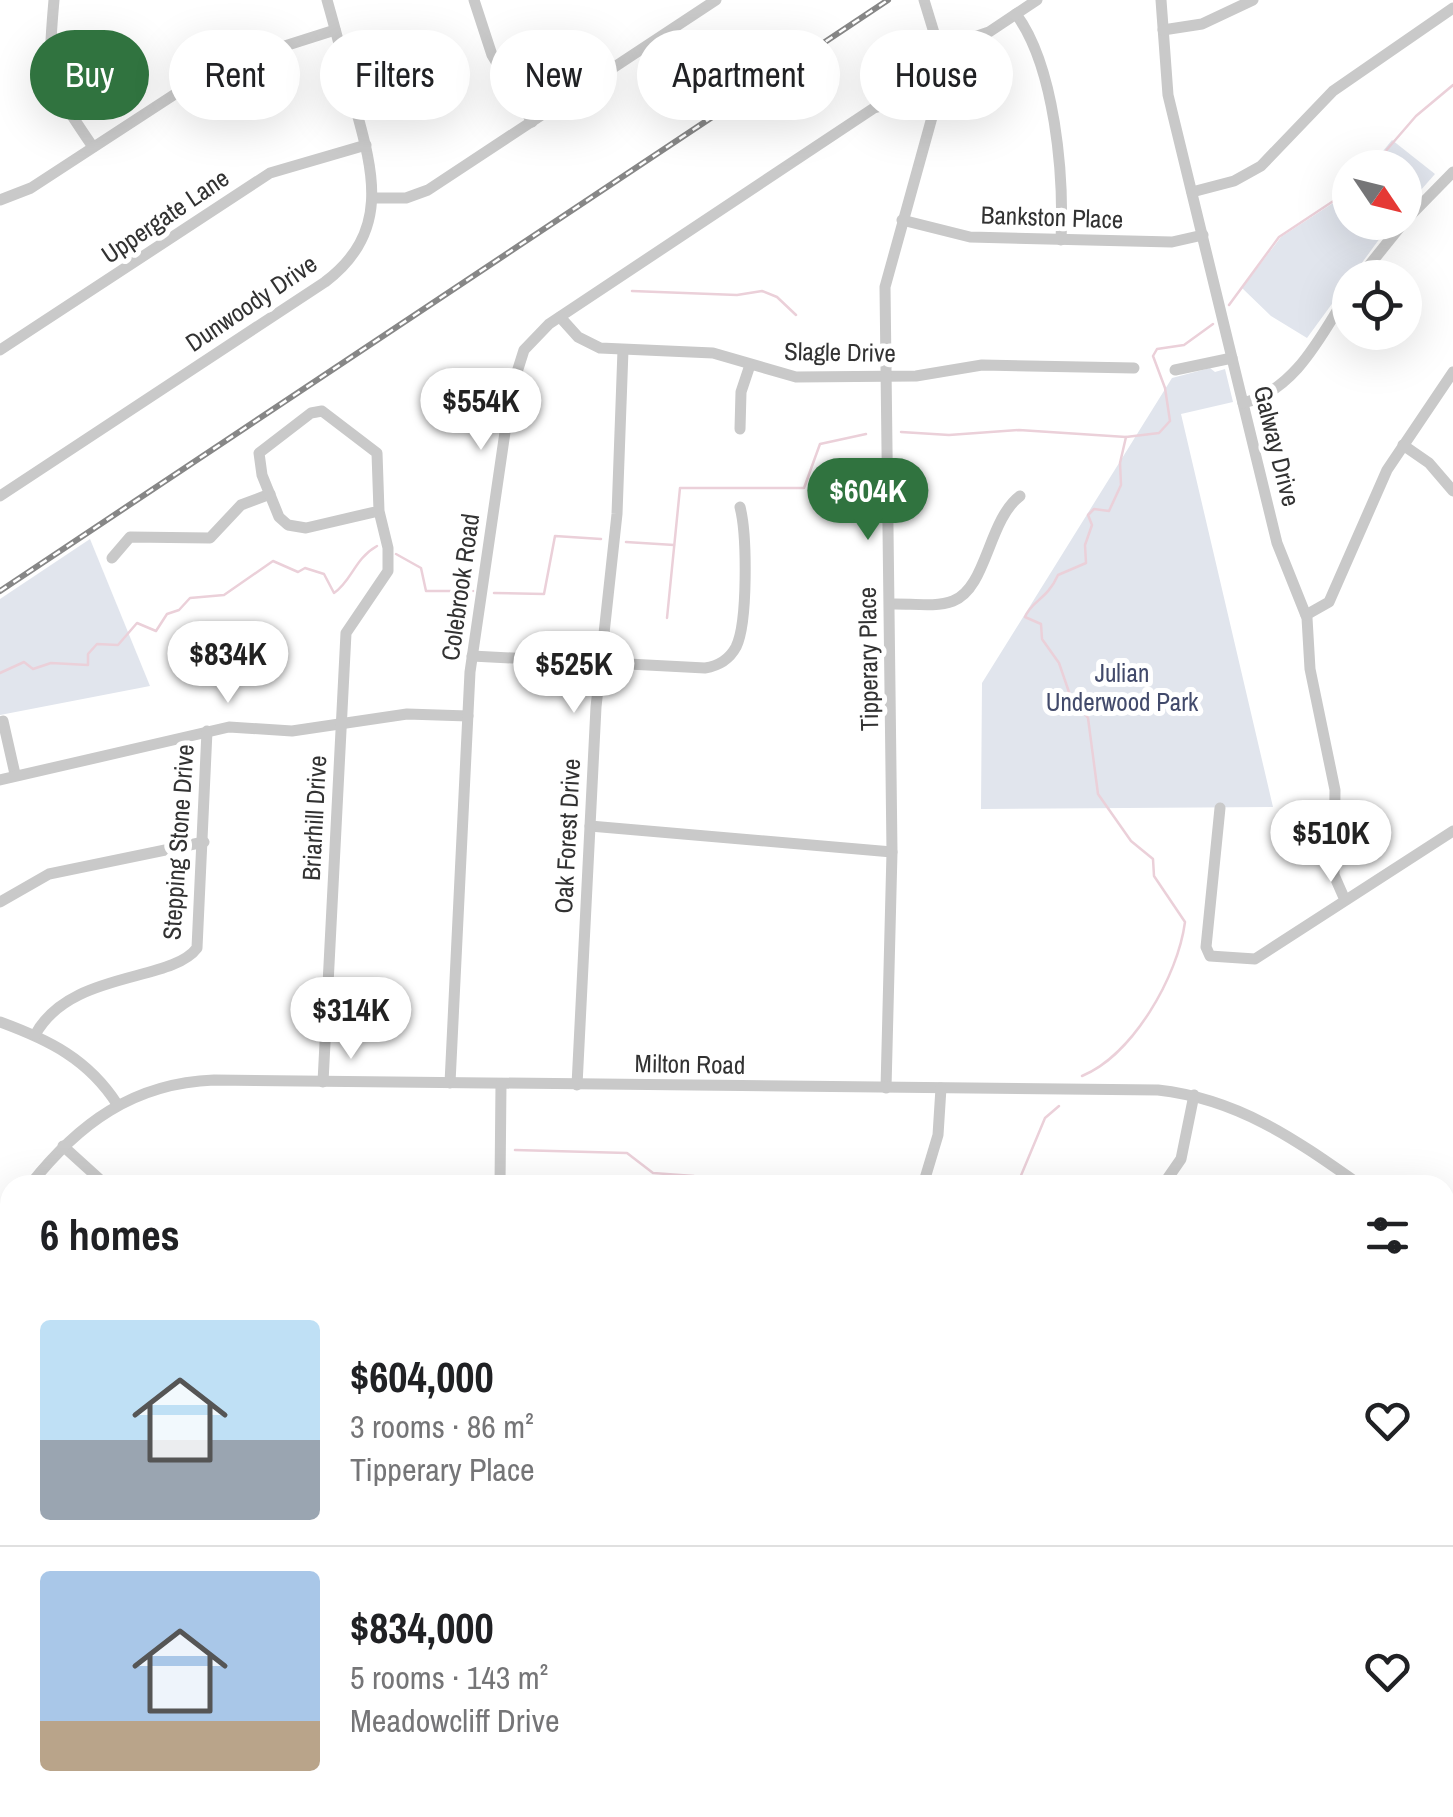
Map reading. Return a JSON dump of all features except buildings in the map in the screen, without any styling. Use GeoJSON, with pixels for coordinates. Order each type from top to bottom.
{"type":"FeatureCollection","features":[{"type":"Feature","properties":{"kind":"street"},"geometry":{"type":"LineString","coordinates":[[54,0],[48,66],[54,86],[93,148]]}},
{"type":"Feature","properties":{"kind":"street","name":"Dunwoody Drive"},"geometry":{"type":"LineString","coordinates":[[327,0],[336,30]]}},
{"type":"Feature","properties":{"kind":"street"},"geometry":{"type":"LineString","coordinates":[[474,0],[492,56],[532,122]]}},
{"type":"Feature","properties":{"kind":"street"},"geometry":{"type":"LineString","coordinates":[[374,198],[406,198],[428,190],[716,0]]}},
{"type":"Feature","properties":{"kind":"street","name":"Tipperary Place"},"geometry":{"type":"LineString","coordinates":[[924,0],[933,30]]}},
{"type":"Feature","properties":{"kind":"street"},"geometry":{"type":"LineString","coordinates":[[990,30],[1037,0]]}},
{"type":"Feature","properties":{"kind":"street","name":"Galway Drive"},"geometry":{"type":"LineString","coordinates":[[1161,0],[1168,95],[1281,556],[1306,616],[1310,669],[1335,790],[1334,876],[1346,900]]}},
{"type":"Feature","properties":{"kind":"street"},"geometry":{"type":"LineString","coordinates":[[1163,30],[1202,24],[1252,0]]}},
{"type":"Feature","properties":{"kind":"street"},"geometry":{"type":"LineString","coordinates":[[1192,192],[1234,181],[1262,166],[1333,91],[1453,8]]}},
{"type":"Feature","properties":{"kind":"street"},"geometry":{"type":"LineString","coordinates":[[1016,14],[1032,39],[1045,76],[1062,199],[1061,240]]}},
{"type":"Feature","properties":{"kind":"street"},"geometry":{"type":"LineString","coordinates":[[0,200],[32,188],[216,68],[320,35]]}},
{"type":"Feature","properties":{"kind":"street","name":"Colebrook Road"},"geometry":{"type":"LineString","coordinates":[[450,1083],[472,656],[515,373],[530,342],[560,317],[860,117]]}},
{"type":"Feature","properties":{"kind":"street","name":"Dunwoody Drive"},"geometry":{"type":"LineString","coordinates":[[0,496],[335,274],[364,234],[374,198],[360,120]]}},
{"type":"Feature","properties":{"kind":"street","name":"Tipperary Place"},"geometry":{"type":"LineString","coordinates":[[886,1088],[892,852],[886,276],[932,120]]}},
{"type":"Feature","properties":{"kind":"street","name":"Uppergate Lane"},"geometry":{"type":"LineString","coordinates":[[0,350],[262,178],[294,164],[366,144]]}},
{"type":"Feature","properties":{"kind":"street"},"geometry":{"type":"LineString","coordinates":[[1422,204],[1453,172]]}},
{"type":"Feature","properties":{"kind":"street","name":"Bankston Place"},"geometry":{"type":"LineString","coordinates":[[902,220],[970,236],[1172,242],[1202,235]]}},
{"type":"Feature","properties":{"kind":"street"},"geometry":{"type":"LineString","coordinates":[[1373,260],[1390,240]]}},
{"type":"Feature","properties":{"kind":"street"},"geometry":{"type":"LineString","coordinates":[[1244,403],[1269,394],[1288,381],[1332,316]]}},
{"type":"Feature","properties":{"kind":"street","name":"Slagle Drive"},"geometry":{"type":"LineString","coordinates":[[560,317],[590,344],[623,350],[713,353],[796,377],[916,376],[982,365],[1134,368]]}},
{"type":"Feature","properties":{"kind":"street","name":"Oak Forest Drive"},"geometry":{"type":"LineString","coordinates":[[577,1085],[599,662],[617,514],[623,350]]}},
{"type":"Feature","properties":{"kind":"street"},"geometry":{"type":"LineString","coordinates":[[1175,370],[1232,358]]}},
{"type":"Feature","properties":{"kind":"street"},"geometry":{"type":"LineString","coordinates":[[740,428],[742,392],[750,365]]}},
{"type":"Feature","properties":{"kind":"street"},"geometry":{"type":"LineString","coordinates":[[1306,616],[1329,602],[1382,482],[1453,372]]}},
{"type":"Feature","properties":{"kind":"street","name":"Briarhill Drive"},"geometry":{"type":"LineString","coordinates":[[270,494],[259,453],[311,413],[322,410],[336,417],[377,453],[378,511],[388,548],[388,571],[346,633],[323,1082]]}},
{"type":"Feature","properties":{"kind":"street"},"geometry":{"type":"LineString","coordinates":[[1403,445],[1429,463],[1453,491]]}},
{"type":"Feature","properties":{"kind":"street"},"geometry":{"type":"LineString","coordinates":[[112,558],[130,537],[210,538],[241,506],[270,494],[283,520],[300,528],[378,511]]}},
{"type":"Feature","properties":{"kind":"street"},"geometry":{"type":"LineString","coordinates":[[890,604],[946,603],[961,597],[972,584],[1003,515],[1020,496]]}},
{"type":"Feature","properties":{"kind":"street"},"geometry":{"type":"LineString","coordinates":[[472,656],[705,668],[725,660],[736,646],[741,618],[740,507]]}},
{"type":"Feature","properties":{"kind":"street"},"geometry":{"type":"LineString","coordinates":[[0,780],[237,726],[292,731],[407,714],[468,716]]}},
{"type":"Feature","properties":{"kind":"street"},"geometry":{"type":"LineString","coordinates":[[3,721],[15,774]]}},
{"type":"Feature","properties":{"kind":"street","name":"Stepping Stone Drive"},"geometry":{"type":"LineString","coordinates":[[35,1034],[45,1018],[84,993],[192,955],[200,941],[207,731]]}},
{"type":"Feature","properties":{"kind":"street"},"geometry":{"type":"LineString","coordinates":[[1220,808],[1207,935],[1210,956],[1242,962],[1255,958],[1453,831]]}},
{"type":"Feature","properties":{"kind":"street"},"geometry":{"type":"LineString","coordinates":[[590,826],[892,852]]}},
{"type":"Feature","properties":{"kind":"street"},"geometry":{"type":"LineString","coordinates":[[0,902],[49,874],[204,842]]}},
{"type":"Feature","properties":{"kind":"street"},"geometry":{"type":"LineString","coordinates":[[0,1022],[35,1034],[75,1057],[117,1104]]}},
{"type":"Feature","properties":{"kind":"street","name":"Milton Road"},"geometry":{"type":"LineString","coordinates":[[38,1175],[63,1146],[117,1104],[184,1082],[323,1082],[1158,1090],[1194,1095],[1257,1117],[1345,1175]]}},
{"type":"Feature","properties":{"kind":"street"},"geometry":{"type":"LineString","coordinates":[[500,1175],[501,1084]]}},
{"type":"Feature","properties":{"kind":"street"},"geometry":{"type":"LineString","coordinates":[[926,1175],[938,1135],[940,1088]]}},
{"type":"Feature","properties":{"kind":"street"},"geometry":{"type":"LineString","coordinates":[[1170,1175],[1181,1159],[1194,1095]]}},
{"type":"Feature","properties":{"kind":"street"},"geometry":{"type":"LineString","coordinates":[[63,1146],[95,1175]]}},
{"type":"Feature","properties":{"kind":"green space"},"geometry":{"type":"Polygon","coordinates":[[[1392,140],[1405,150],[1384,150],[1392,140]]]}},
{"type":"Feature","properties":{"kind":"green space"},"geometry":{"type":"Polygon","coordinates":[[[1422,164],[1435,174],[1422,189],[1422,164]]]}},
{"type":"Feature","properties":{"kind":"green space"},"geometry":{"type":"Polygon","coordinates":[[[1332,204],[1332,240],[1379,240],[1364,260],[1332,260],[1332,304],[1307,338],[1271,316],[1242,288],[1281,237],[1332,204]]]}},
{"type":"Feature","properties":{"kind":"green space","name":"Julian Underwood Park"},"geometry":{"type":"Polygon","coordinates":[[[1210,368],[1215,372],[1225,369],[1233,402],[1181,414],[1273,807],[981,809],[982,683],[1172,378],[1210,368]]]}},
{"type":"Feature","properties":{"kind":"green space"},"geometry":{"type":"Polygon","coordinates":[[[90,539],[150,686],[0,715],[0,599],[90,539]]]}},
{"type":"Feature","properties":{"kind":"waterway"},"geometry":{"type":"LineString","coordinates":[[1387,150],[1416,116],[1453,85]]}},
{"type":"Feature","properties":{"kind":"waterway"},"geometry":{"type":"LineString","coordinates":[[1229,305],[1279,237],[1332,202]]}},
{"type":"Feature","properties":{"kind":"waterway"},"geometry":{"type":"LineString","coordinates":[[632,291],[737,295],[762,291],[777,297],[796,315]]}},
{"type":"Feature","properties":{"kind":"waterway"},"geometry":{"type":"LineString","coordinates":[[901,432],[949,435],[1019,430],[1126,437],[1159,433],[1170,421],[1165,388],[1153,356],[1157,349],[1184,345],[1213,324]]}},
{"type":"Feature","properties":{"kind":"waterway"},"geometry":{"type":"LineString","coordinates":[[667,618],[680,488],[804,488],[820,444],[866,434]]}},
{"type":"Feature","properties":{"kind":"waterway"},"geometry":{"type":"LineString","coordinates":[[1082,1076],[1119,1051],[1150,1011],[1173,966],[1185,922],[1154,876],[1153,859],[1131,841],[1098,794],[1088,718],[1070,695],[1059,663],[1042,639],[1041,624],[1025,617],[1058,575],[1086,563],[1085,545],[1092,525],[1088,515],[1094,509],[1109,511],[1121,485],[1120,463],[1126,437]]}},
{"type":"Feature","properties":{"kind":"waterway"},"geometry":{"type":"LineString","coordinates":[[494,593],[544,594],[555,536],[601,539]]}},
{"type":"Feature","properties":{"kind":"waterway"},"geometry":{"type":"LineString","coordinates":[[626,542],[674,545]]}},
{"type":"Feature","properties":{"kind":"waterway"},"geometry":{"type":"LineString","coordinates":[[0,673],[24,662],[33,669],[51,663],[88,665],[88,654],[97,644],[118,645],[137,623],[156,631],[167,614],[179,610],[190,598],[224,595],[273,561],[298,572],[305,568],[324,574],[334,593],[377,546]]}},
{"type":"Feature","properties":{"kind":"waterway"},"geometry":{"type":"LineString","coordinates":[[396,554],[421,568],[426,591],[473,591]]}},
{"type":"Feature","properties":{"kind":"waterway"},"geometry":{"type":"LineString","coordinates":[[1021,1175],[1045,1118],[1059,1106]]}},
{"type":"Feature","properties":{"kind":"waterway"},"geometry":{"type":"LineString","coordinates":[[515,1150],[627,1153],[653,1173],[680,1175]]}},
{"type":"Feature","properties":{"kind":"railway"},"geometry":{"type":"LineString","coordinates":[[0,591],[888,0]]}}]}
